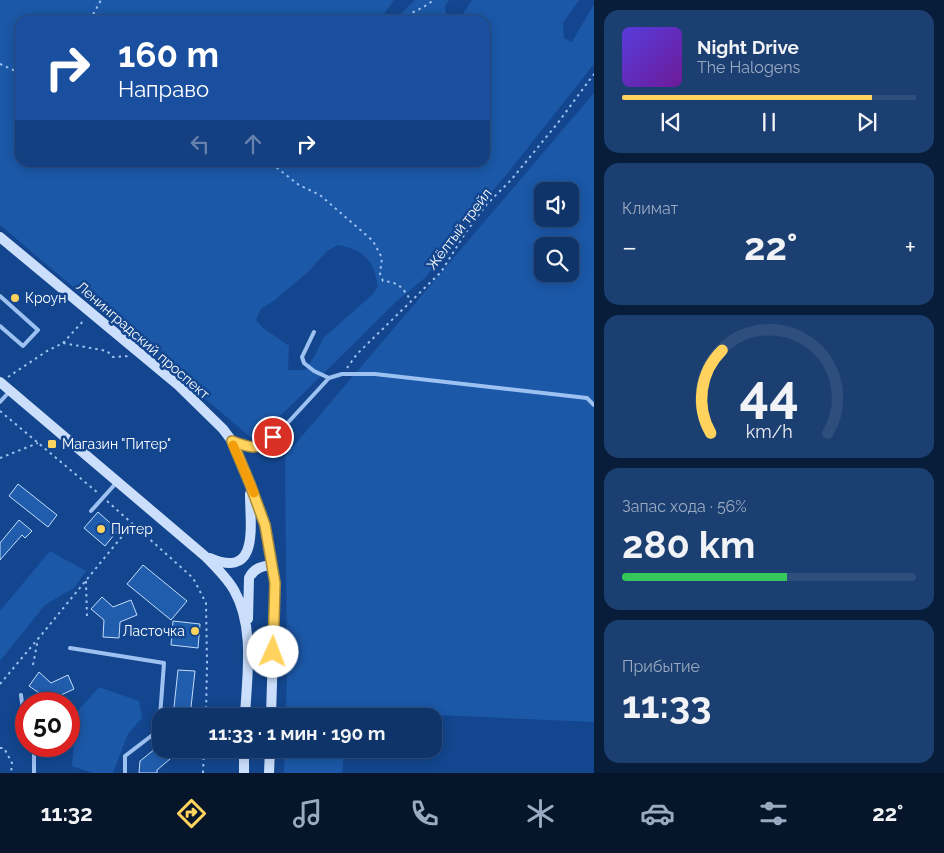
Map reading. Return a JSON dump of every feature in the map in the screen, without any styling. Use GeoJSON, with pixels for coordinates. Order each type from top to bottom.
{"type":"FeatureCollection","features":[{"type":"Feature","properties":{"kind":"main road","name":"Ленинградский проспект"},"geometry":{"type":"LineString","coordinates":[[0,237],[178,385],[232,441],[265,525],[275,583],[271,708]]}},
{"type":"Feature","properties":{"kind":"main road"},"geometry":{"type":"LineString","coordinates":[[0,382],[206,557],[234,589],[242,608],[248,634]]}},
{"type":"Feature","properties":{"kind":"main road"},"geometry":{"type":"LineString","coordinates":[[206,557],[221,563],[232,564],[241,561],[247,554],[250,543],[250,484]]}},
{"type":"Feature","properties":{"kind":"main road"},"geometry":{"type":"LineString","coordinates":[[245,708],[249,578],[257,568],[272,565]]}},
{"type":"Feature","properties":{"kind":"main road"},"geometry":{"type":"LineString","coordinates":[[244,758],[244,773]]}},
{"type":"Feature","properties":{"kind":"main road"},"geometry":{"type":"LineString","coordinates":[[270,758],[270,773]]}},
{"type":"Feature","properties":{"kind":"lane"},"geometry":{"type":"LineString","coordinates":[[0,296],[38,330],[23,346],[0,326]]}},
{"type":"Feature","properties":{"kind":"lane"},"geometry":{"type":"LineString","coordinates":[[314,332],[302,357],[304,363],[314,371],[329,378]]}},
{"type":"Feature","properties":{"kind":"lane"},"geometry":{"type":"LineString","coordinates":[[232,441],[250,448],[264,445],[282,429],[329,378],[342,374],[375,374],[587,398],[594,405]]}},
{"type":"Feature","properties":{"kind":"lane"},"geometry":{"type":"LineString","coordinates":[[0,402],[10,391]]}},
{"type":"Feature","properties":{"kind":"lane"},"geometry":{"type":"LineString","coordinates":[[91,511],[117,482]]}},
{"type":"Feature","properties":{"kind":"lane"},"geometry":{"type":"LineString","coordinates":[[70,648],[164,663],[159,730],[125,756],[125,773]]}},
{"type":"Feature","properties":{"kind":"lane"},"geometry":{"type":"LineString","coordinates":[[34,757],[34,773]]}},
{"type":"Feature","properties":{"kind":"path"},"geometry":{"type":"LineString","coordinates":[[93,15],[101,0]]}},
{"type":"Feature","properties":{"kind":"path"},"geometry":{"type":"LineString","coordinates":[[408,15],[427,6],[433,0]]}},
{"type":"Feature","properties":{"kind":"path"},"geometry":{"type":"LineString","coordinates":[[0,64],[15,70]]}},
{"type":"Feature","properties":{"kind":"path","name":"Жёлтый трейл"},"geometry":{"type":"LineString","coordinates":[[342,374],[357,354],[441,272],[466,232],[487,204],[511,180],[557,124],[594,74]]}},
{"type":"Feature","properties":{"kind":"path"},"geometry":{"type":"LineString","coordinates":[[276,167],[299,186],[320,195],[373,241],[382,258],[380,274],[383,280],[395,281],[403,287],[411,300]]}},
{"type":"Feature","properties":{"kind":"path"},"geometry":{"type":"LineString","coordinates":[[0,382],[47,351],[63,344],[91,313]]}},
{"type":"Feature","properties":{"kind":"path"},"geometry":{"type":"LineString","coordinates":[[63,344],[107,351],[114,357],[126,357],[140,353]]}},
{"type":"Feature","properties":{"kind":"path"},"geometry":{"type":"LineString","coordinates":[[0,411],[133,523],[193,578],[206,603],[206,708]]}},
{"type":"Feature","properties":{"kind":"path"},"geometry":{"type":"LineString","coordinates":[[0,458],[38,443]]}},
{"type":"Feature","properties":{"kind":"path"},"geometry":{"type":"LineString","coordinates":[[0,684],[133,523]]}},
{"type":"Feature","properties":{"kind":"path"},"geometry":{"type":"LineString","coordinates":[[86,581],[87,618]]}},
{"type":"Feature","properties":{"kind":"path"},"geometry":{"type":"LineString","coordinates":[[33,665],[38,638]]}},
{"type":"Feature","properties":{"kind":"path"},"geometry":{"type":"LineString","coordinates":[[0,748],[4,748],[12,763],[11,773]]}},
{"type":"Feature","properties":{"kind":"path"},"geometry":{"type":"LineString","coordinates":[[203,773],[204,758]]}},
{"type":"Feature","properties":{"kind":"shaded area"},"geometry":{"type":"Polygon","coordinates":[[[0,0],[394,0],[385,15],[15,15],[15,167],[490,167],[490,15],[462,15],[472,0],[579,0],[563,23],[564,38],[572,42],[594,4],[594,64],[507,174],[460,228],[426,277],[397,301],[255,441],[0,225],[0,0]],[[338,245],[327,251],[309,271],[275,300],[261,309],[256,320],[263,328],[289,346],[288,370],[305,370],[324,337],[372,295],[378,287],[374,270],[370,263],[361,253],[338,245]]]}},
{"type":"Feature","properties":{"kind":"shaded area"},"geometry":{"type":"Polygon","coordinates":[[[415,0],[449,0],[445,6],[446,15],[400,15],[415,0]]]}},
{"type":"Feature","properties":{"kind":"shaded area"},"geometry":{"type":"Polygon","coordinates":[[[594,93],[594,722],[442,715],[442,708],[286,708],[285,456],[594,93]]]}},
{"type":"Feature","properties":{"kind":"shaded area"},"geometry":{"type":"Polygon","coordinates":[[[50,551],[86,571],[74,588],[45,605],[0,661],[0,611],[50,551]]]}},
{"type":"Feature","properties":{"kind":"shaded area"},"geometry":{"type":"Polygon","coordinates":[[[99,687],[139,701],[142,718],[128,734],[113,773],[93,773],[72,766],[73,757],[80,757],[80,709],[99,687]]]}},
{"type":"Feature","properties":{"kind":"shaded area"},"geometry":{"type":"Polygon","coordinates":[[[285,758],[343,758],[342,773],[284,773],[285,758]]]}},
{"type":"Feature","properties":{"kind":"building"},"geometry":{"type":"Polygon","coordinates":[[[18,484],[57,515],[48,527],[9,496],[18,484]]]}},
{"type":"Feature","properties":{"kind":"building","name":"Питер"},"geometry":{"type":"Polygon","coordinates":[[[98,512],[118,530],[105,546],[84,528],[98,512]]]}},
{"type":"Feature","properties":{"kind":"building"},"geometry":{"type":"Polygon","coordinates":[[[19,520],[32,531],[25,538],[22,535],[0,560],[0,543],[19,520]]]}},
{"type":"Feature","properties":{"kind":"building"},"geometry":{"type":"Polygon","coordinates":[[[143,565],[187,601],[171,620],[127,584],[143,565]]]}},
{"type":"Feature","properties":{"kind":"building"},"geometry":{"type":"Polygon","coordinates":[[[102,597],[113,607],[131,600],[137,615],[120,622],[119,638],[103,637],[104,620],[91,609],[102,597]]]}},
{"type":"Feature","properties":{"kind":"building"},"geometry":{"type":"Polygon","coordinates":[[[173,621],[200,624],[198,648],[171,645],[173,621]]]}},
{"type":"Feature","properties":{"kind":"building"},"geometry":{"type":"Polygon","coordinates":[[[178,670],[195,671],[191,708],[174,708],[178,670]]]}},
{"type":"Feature","properties":{"kind":"building"},"geometry":{"type":"Polygon","coordinates":[[[39,672],[51,683],[68,675],[74,689],[68,692],[38,692],[29,686],[39,672]]]}},
{"type":"Feature","properties":{"kind":"building"},"geometry":{"type":"Polygon","coordinates":[[[152,751],[152,758],[171,758],[157,770],[157,773],[139,773],[140,761],[152,751]]]}},
{"type":"Feature","properties":{"kind":"slow traffic"},"geometry":{"type":"LineString","coordinates":[[233,445],[254,493]]}},
{"type":"Feature","properties":{"kind":"place","name":"Кроун"},"geometry":{"type":"Point","coordinates":[15,298]}},
{"type":"Feature","properties":{"kind":"place","name":"Магазин \"Питер\""},"geometry":{"type":"Point","coordinates":[52,444]}},
{"type":"Feature","properties":{"kind":"place","name":"Питер"},"geometry":{"type":"Point","coordinates":[101,529]}},
{"type":"Feature","properties":{"kind":"place","name":"Ласточка"},"geometry":{"type":"Point","coordinates":[195,631]}},
{"type":"Feature","properties":{"kind":"route"},"geometry":{"type":"LineString","coordinates":[[273,437],[264,445],[250,448],[232,441],[265,525],[275,583],[273,652]]}}]}
